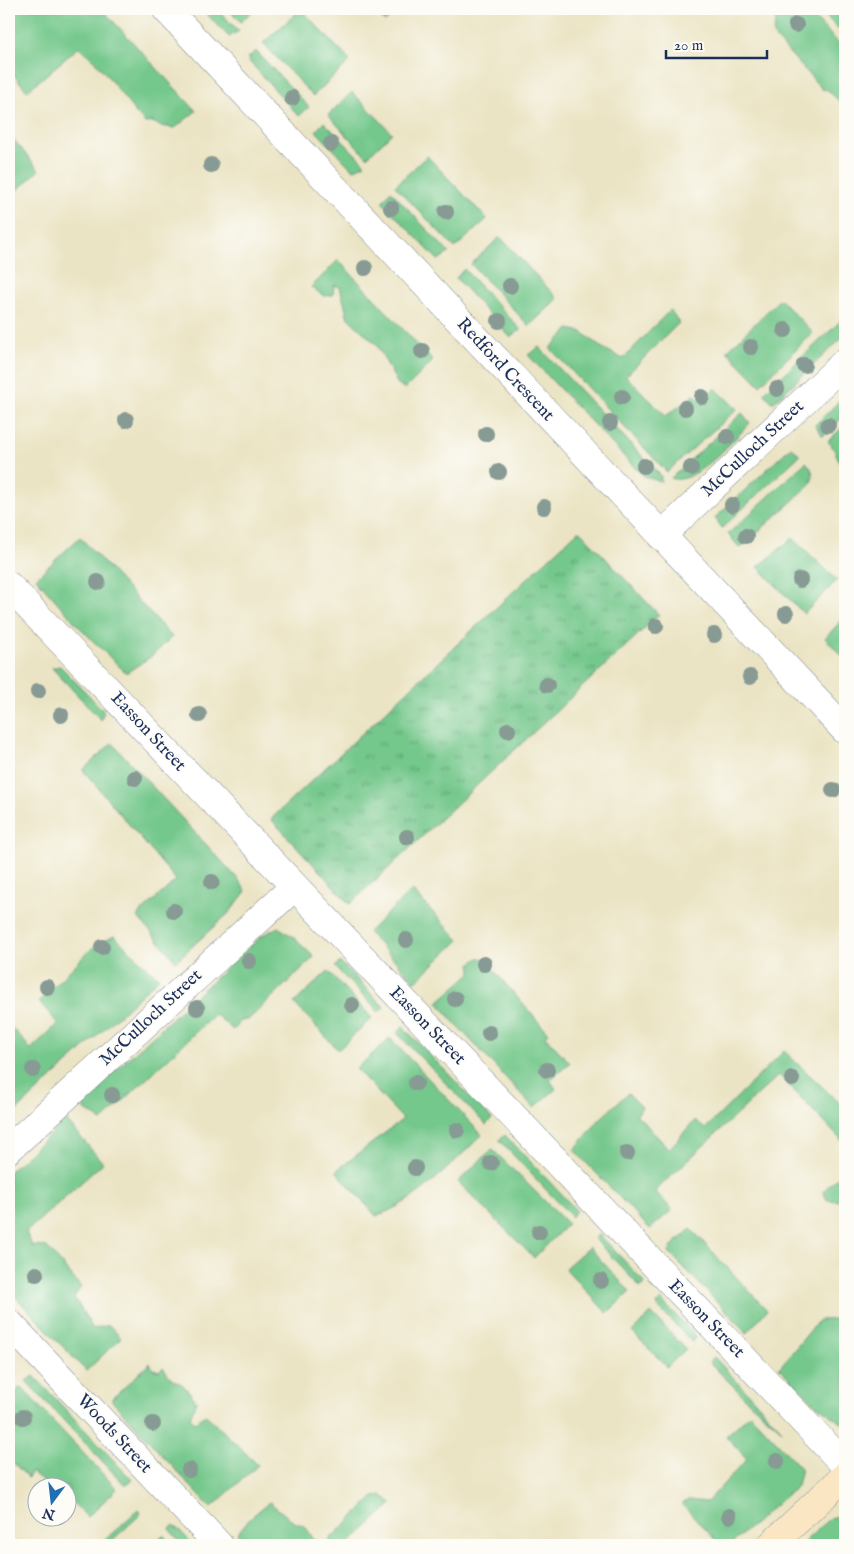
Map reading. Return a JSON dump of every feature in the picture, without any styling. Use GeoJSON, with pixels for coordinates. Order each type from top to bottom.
{"type":"FeatureCollection","features":[{"type":"Feature","properties":{"kind":"street","name":"Redford Crescent"},"geometry":{"type":"LineString","coordinates":[[166,9],[845,730]]}},
{"type":"Feature","properties":{"kind":"street","name":"McCulloch Street"},"geometry":{"type":"LineString","coordinates":[[661,536],[845,362]]}},
{"type":"Feature","properties":{"kind":"street","name":"Easson Street"},"geometry":{"type":"LineString","coordinates":[[9,586],[845,1465]]}},
{"type":"Feature","properties":{"kind":"street","name":"McCulloch Street"},"geometry":{"type":"LineString","coordinates":[[9,1149],[294,887]]}},
{"type":"Feature","properties":{"kind":"street","name":"Woods Street"},"geometry":{"type":"LineString","coordinates":[[9,1323],[218,1545]]}},
{"type":"Feature","properties":{"kind":"street"},"geometry":{"type":"LineString","coordinates":[[770,1545],[845,1476]]}},
{"type":"Feature","properties":{"kind":"green space"},"geometry":{"type":"Polygon","coordinates":[[[21,9],[102,9],[196,111],[175,128],[160,126],[153,122],[145,123],[106,74],[79,47],[27,91],[9,69],[9,20],[21,9]]]}},
{"type":"Feature","properties":{"kind":"green space"},"geometry":{"type":"Polygon","coordinates":[[[202,9],[217,9],[239,31],[229,37],[202,9]]]}},
{"type":"Feature","properties":{"kind":"green space"},"geometry":{"type":"Polygon","coordinates":[[[228,9],[254,9],[241,22],[228,9]]]}},
{"type":"Feature","properties":{"kind":"green space"},"geometry":{"type":"Polygon","coordinates":[[[301,9],[350,61],[313,96],[263,43],[301,9]]]}},
{"type":"Feature","properties":{"kind":"green space"},"geometry":{"type":"Polygon","coordinates":[[[373,9],[399,9],[385,22],[373,9]]]}},
{"type":"Feature","properties":{"kind":"green space"},"geometry":{"type":"Polygon","coordinates":[[[764,9],[806,9],[845,50],[845,106],[826,89],[823,90],[773,35],[776,20],[764,9]]]}},
{"type":"Feature","properties":{"kind":"green space"},"geometry":{"type":"Polygon","coordinates":[[[819,9],[838,9],[845,17],[845,36],[819,9]]]}},
{"type":"Feature","properties":{"kind":"green space"},"geometry":{"type":"Polygon","coordinates":[[[256,51],[309,107],[299,116],[247,59],[256,51]]]}},
{"type":"Feature","properties":{"kind":"green space"},"geometry":{"type":"Polygon","coordinates":[[[352,92],[392,133],[367,157],[328,115],[352,92]]]}},
{"type":"Feature","properties":{"kind":"green space"},"geometry":{"type":"Polygon","coordinates":[[[324,122],[365,164],[353,170],[316,131],[324,122]]]}},
{"type":"Feature","properties":{"kind":"green space"},"geometry":{"type":"Polygon","coordinates":[[[9,134],[39,170],[9,198],[9,134]]]}},
{"type":"Feature","properties":{"kind":"green space"},"geometry":{"type":"Polygon","coordinates":[[[427,156],[487,219],[455,248],[395,186],[427,156]]]}},
{"type":"Feature","properties":{"kind":"green space"},"geometry":{"type":"Polygon","coordinates":[[[391,191],[449,253],[438,260],[382,202],[391,191]]]}},
{"type":"Feature","properties":{"kind":"green space"},"geometry":{"type":"Polygon","coordinates":[[[500,237],[558,299],[529,326],[471,264],[500,237]]]}},
{"type":"Feature","properties":{"kind":"green space"},"geometry":{"type":"Polygon","coordinates":[[[338,260],[433,361],[405,389],[397,383],[377,345],[348,318],[340,287],[334,285],[333,295],[324,296],[311,287],[338,260]]]}},
{"type":"Feature","properties":{"kind":"green space"},"geometry":{"type":"Polygon","coordinates":[[[464,269],[521,330],[510,337],[456,278],[464,269]]]}},
{"type":"Feature","properties":{"kind":"green space"},"geometry":{"type":"Polygon","coordinates":[[[780,299],[813,333],[760,385],[727,351],[780,299]]]}},
{"type":"Feature","properties":{"kind":"green space"},"geometry":{"type":"Polygon","coordinates":[[[670,310],[679,323],[626,376],[666,416],[694,395],[703,400],[715,388],[737,409],[667,472],[550,348],[569,329],[582,332],[599,346],[623,359],[670,310]]]}},
{"type":"Feature","properties":{"kind":"green space"},"geometry":{"type":"Polygon","coordinates":[[[845,317],[845,335],[773,403],[764,393],[845,317]]]}},
{"type":"Feature","properties":{"kind":"green space"},"geometry":{"type":"Polygon","coordinates":[[[539,347],[661,476],[661,482],[644,476],[634,467],[528,355],[539,347]]]}},
{"type":"Feature","properties":{"kind":"green space"},"geometry":{"type":"Polygon","coordinates":[[[845,395],[845,415],[823,436],[815,425],[845,395]]]}},
{"type":"Feature","properties":{"kind":"green space"},"geometry":{"type":"Polygon","coordinates":[[[742,413],[750,423],[724,450],[691,476],[680,479],[671,478],[742,413]]]}},
{"type":"Feature","properties":{"kind":"green space"},"geometry":{"type":"Polygon","coordinates":[[[845,425],[845,473],[828,441],[845,425]]]}},
{"type":"Feature","properties":{"kind":"green space"},"geometry":{"type":"Polygon","coordinates":[[[791,447],[800,455],[722,528],[715,518],[791,447]]]}},
{"type":"Feature","properties":{"kind":"green space"},"geometry":{"type":"Polygon","coordinates":[[[806,462],[813,474],[809,486],[740,548],[728,534],[806,462]]]}},
{"type":"Feature","properties":{"kind":"green space"},"geometry":{"type":"Polygon","coordinates":[[[579,530],[659,615],[350,904],[271,819],[579,530]]]}},
{"type":"Feature","properties":{"kind":"green space"},"geometry":{"type":"Polygon","coordinates":[[[80,537],[172,637],[152,656],[126,673],[79,627],[36,578],[80,537]]]}},
{"type":"Feature","properties":{"kind":"green space"},"geometry":{"type":"Polygon","coordinates":[[[793,538],[837,580],[804,614],[758,567],[793,538]]]}},
{"type":"Feature","properties":{"kind":"green space"},"geometry":{"type":"Polygon","coordinates":[[[845,617],[845,659],[825,638],[845,617]]]}},
{"type":"Feature","properties":{"kind":"green space"},"geometry":{"type":"Polygon","coordinates":[[[60,666],[104,711],[101,720],[52,668],[60,666]]]}},
{"type":"Feature","properties":{"kind":"green space"},"geometry":{"type":"Polygon","coordinates":[[[112,743],[238,879],[246,891],[230,912],[176,961],[137,916],[176,880],[83,770],[112,743]]]}},
{"type":"Feature","properties":{"kind":"green space"},"geometry":{"type":"Polygon","coordinates":[[[412,890],[459,940],[415,982],[368,932],[412,890]]]}},
{"type":"Feature","properties":{"kind":"green space"},"geometry":{"type":"Polygon","coordinates":[[[278,927],[292,936],[314,957],[248,1020],[241,1020],[233,1030],[215,1014],[102,1121],[84,1109],[83,1100],[246,950],[263,935],[278,927]]]}},
{"type":"Feature","properties":{"kind":"green space"},"geometry":{"type":"Polygon","coordinates":[[[114,936],[159,978],[9,1118],[9,1030],[12,1028],[31,1049],[58,1024],[39,1001],[91,949],[114,936]]]}},
{"type":"Feature","properties":{"kind":"green space"},"geometry":{"type":"Polygon","coordinates":[[[479,958],[487,959],[492,968],[548,1033],[545,1036],[570,1063],[550,1080],[556,1089],[534,1108],[451,1019],[438,1002],[471,973],[471,963],[479,958]]]}},
{"type":"Feature","properties":{"kind":"green space"},"geometry":{"type":"Polygon","coordinates":[[[340,962],[384,1007],[379,1012],[335,967],[340,962]]]}},
{"type":"Feature","properties":{"kind":"green space"},"geometry":{"type":"Polygon","coordinates":[[[328,971],[372,1018],[338,1050],[294,1003],[328,971]]]}},
{"type":"Feature","properties":{"kind":"green space"},"geometry":{"type":"Polygon","coordinates":[[[403,1027],[492,1119],[486,1125],[397,1033],[403,1027]]]}},
{"type":"Feature","properties":{"kind":"green space"},"geometry":{"type":"Polygon","coordinates":[[[390,1038],[482,1135],[420,1192],[392,1209],[376,1216],[336,1171],[403,1119],[356,1069],[390,1038]]]}},
{"type":"Feature","properties":{"kind":"green space"},"geometry":{"type":"Polygon","coordinates":[[[784,1051],[845,1108],[845,1144],[779,1075],[655,1191],[672,1210],[650,1229],[574,1150],[601,1118],[628,1093],[642,1107],[637,1115],[669,1149],[695,1120],[705,1129],[784,1051]]]}},
{"type":"Feature","properties":{"kind":"green space"},"geometry":{"type":"Polygon","coordinates":[[[66,1120],[103,1163],[26,1232],[32,1246],[47,1247],[81,1287],[74,1297],[93,1329],[109,1325],[121,1338],[86,1371],[9,1290],[9,1172],[66,1120]]]}},
{"type":"Feature","properties":{"kind":"green space"},"geometry":{"type":"Polygon","coordinates":[[[505,1135],[576,1210],[572,1217],[499,1140],[505,1135]]]}},
{"type":"Feature","properties":{"kind":"green space"},"geometry":{"type":"Polygon","coordinates":[[[492,1149],[568,1224],[534,1258],[458,1182],[492,1149]]]}},
{"type":"Feature","properties":{"kind":"green space"},"geometry":{"type":"Polygon","coordinates":[[[845,1170],[845,1201],[827,1200],[823,1191],[845,1170]]]}},
{"type":"Feature","properties":{"kind":"green space"},"geometry":{"type":"Polygon","coordinates":[[[691,1229],[767,1310],[747,1333],[669,1252],[673,1245],[691,1229]]]}},
{"type":"Feature","properties":{"kind":"green space"},"geometry":{"type":"Polygon","coordinates":[[[599,1234],[645,1283],[640,1287],[594,1238],[599,1234]]]}},
{"type":"Feature","properties":{"kind":"green space"},"geometry":{"type":"Polygon","coordinates":[[[589,1247],[630,1292],[607,1313],[565,1268],[589,1247]]]}},
{"type":"Feature","properties":{"kind":"green space"},"geometry":{"type":"Polygon","coordinates":[[[661,1300],[697,1337],[692,1342],[656,1305],[661,1300]]]}},
{"type":"Feature","properties":{"kind":"green space"},"geometry":{"type":"Polygon","coordinates":[[[651,1313],[686,1349],[667,1367],[632,1332],[651,1313]]]}},
{"type":"Feature","properties":{"kind":"green space"},"geometry":{"type":"Polygon","coordinates":[[[845,1319],[845,1422],[843,1424],[815,1404],[779,1368],[819,1320],[845,1319]]]}},
{"type":"Feature","properties":{"kind":"green space"},"geometry":{"type":"Polygon","coordinates":[[[714,1357],[783,1431],[746,1399],[709,1362],[714,1357]]]}},
{"type":"Feature","properties":{"kind":"green space"},"geometry":{"type":"Polygon","coordinates":[[[150,1363],[153,1369],[159,1371],[163,1367],[172,1380],[183,1385],[191,1394],[196,1401],[190,1418],[195,1422],[206,1415],[258,1465],[211,1508],[111,1400],[150,1363]]]}},
{"type":"Feature","properties":{"kind":"green space"},"geometry":{"type":"Polygon","coordinates":[[[34,1376],[132,1480],[128,1484],[124,1484],[26,1381],[34,1376]]]}},
{"type":"Feature","properties":{"kind":"green space"},"geometry":{"type":"Polygon","coordinates":[[[21,1387],[117,1489],[87,1517],[78,1508],[78,1476],[37,1476],[32,1472],[28,1478],[9,1458],[9,1414],[18,1389],[21,1387]]]}},
{"type":"Feature","properties":{"kind":"green space"},"geometry":{"type":"Polygon","coordinates":[[[750,1414],[801,1468],[797,1486],[730,1545],[720,1545],[682,1504],[688,1500],[707,1502],[747,1459],[726,1436],[750,1414]]]}},
{"type":"Feature","properties":{"kind":"green space"},"geometry":{"type":"Polygon","coordinates":[[[382,1495],[392,1504],[347,1545],[247,1545],[237,1534],[249,1519],[269,1502],[294,1522],[305,1526],[314,1540],[326,1543],[374,1497],[382,1495]]]}},
{"type":"Feature","properties":{"kind":"green space"},"geometry":{"type":"Polygon","coordinates":[[[138,1510],[141,1514],[107,1545],[99,1545],[138,1510]]]}},
{"type":"Feature","properties":{"kind":"green space"},"geometry":{"type":"Polygon","coordinates":[[[843,1515],[845,1518],[845,1545],[801,1545],[830,1518],[843,1515]]]}},
{"type":"Feature","properties":{"kind":"green space"},"geometry":{"type":"Polygon","coordinates":[[[174,1525],[194,1545],[183,1545],[169,1529],[174,1525]]]}},
{"type":"Feature","properties":{"kind":"green space"},"geometry":{"type":"Polygon","coordinates":[[[163,1535],[172,1545],[152,1545],[163,1535]]]}}]}
